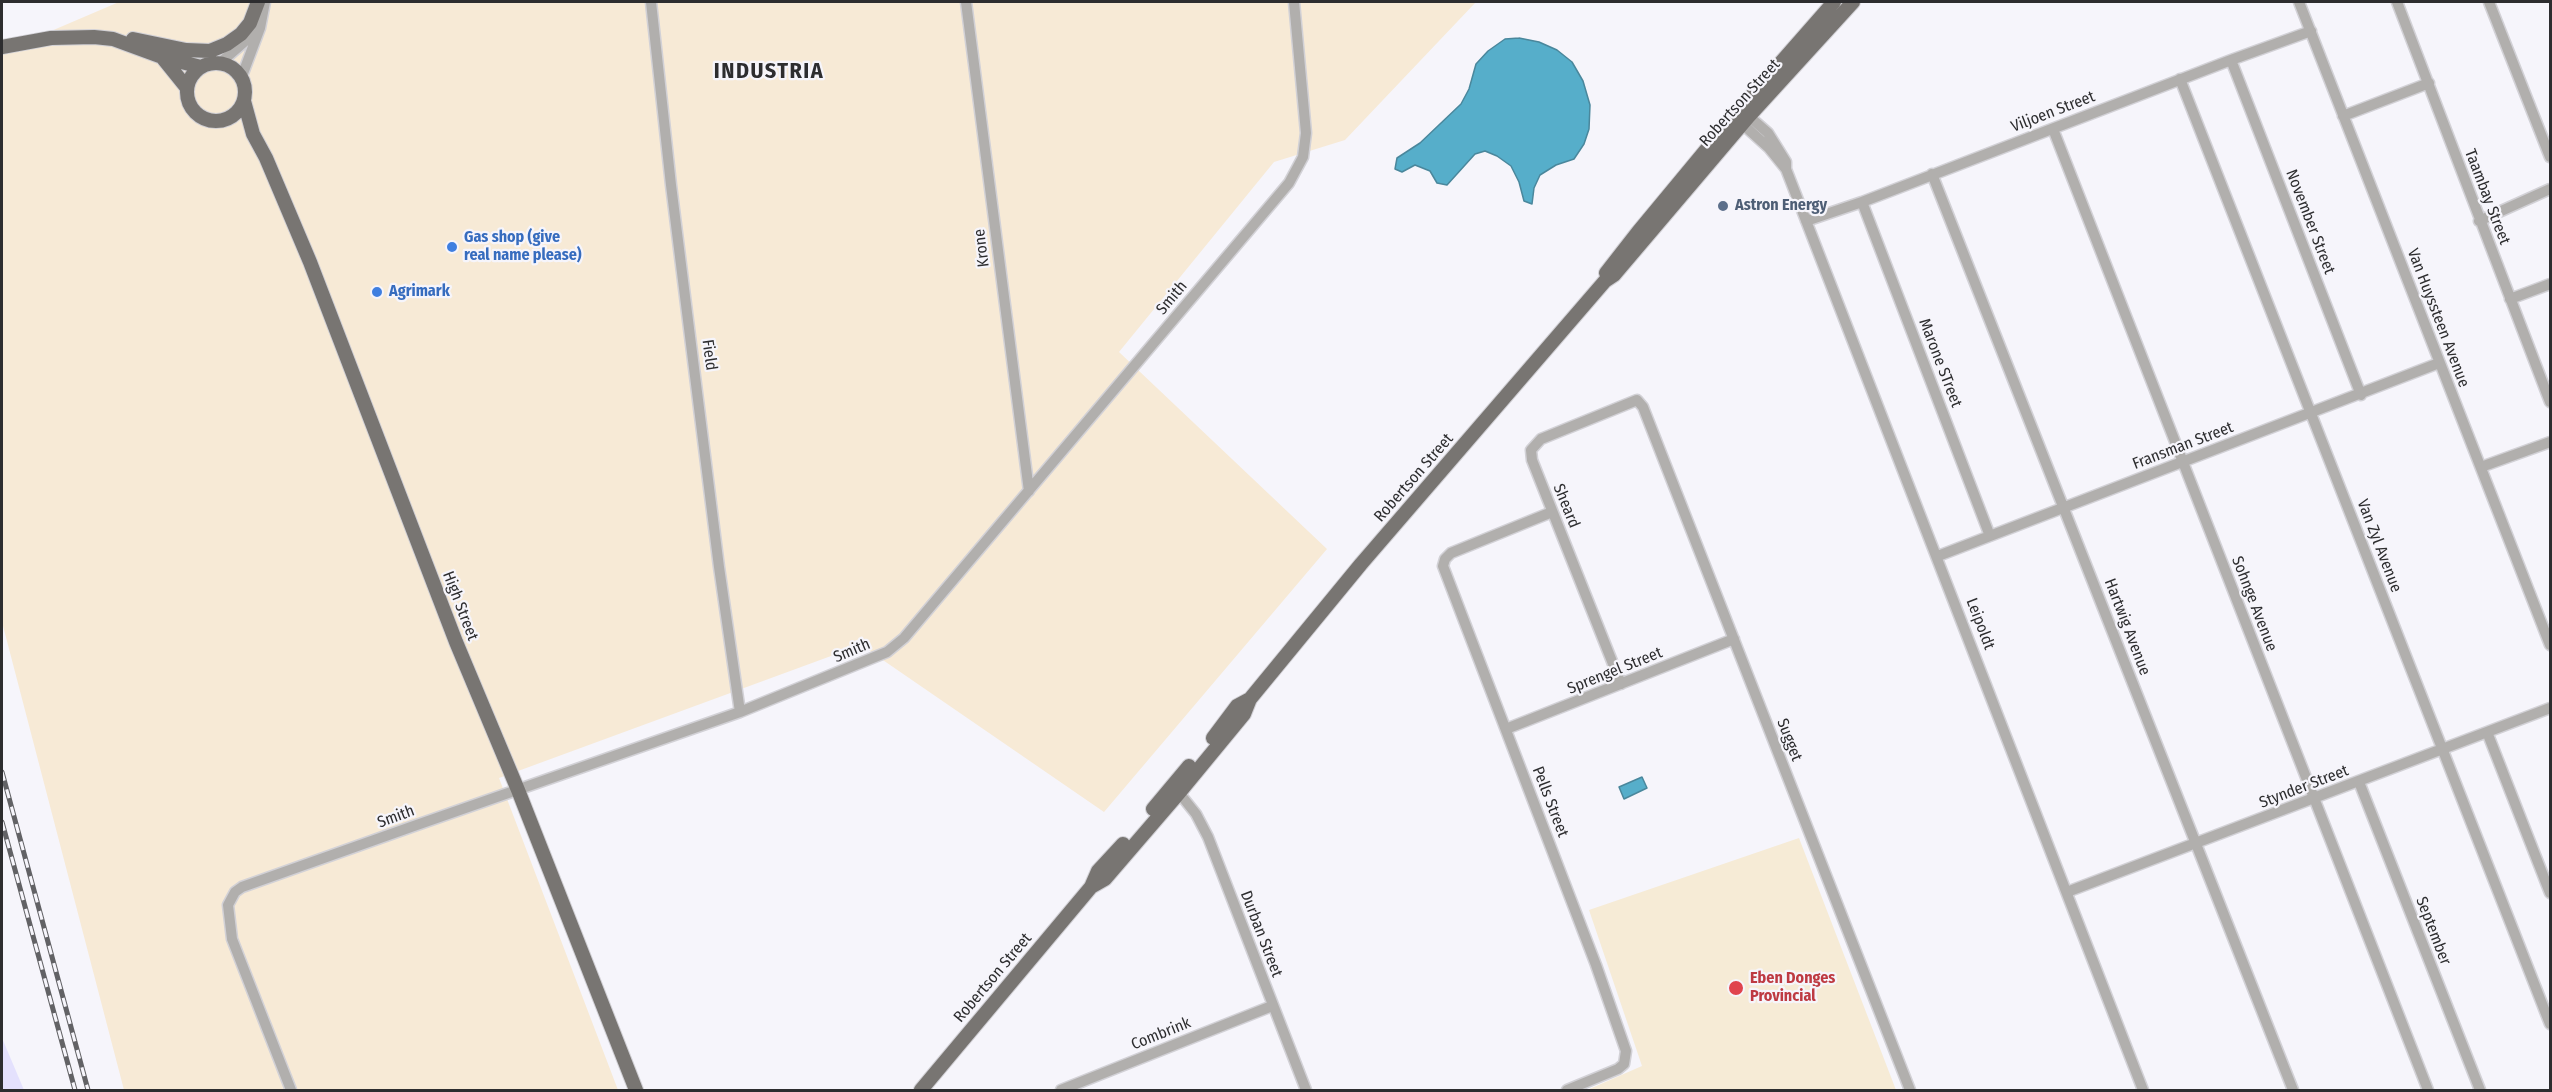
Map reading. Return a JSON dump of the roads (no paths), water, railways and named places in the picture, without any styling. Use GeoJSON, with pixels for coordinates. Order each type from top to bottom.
{"type":"FeatureCollection","features":[{"type":"Feature","properties":{"kind":"main road"},"geometry":{"type":"LineString","coordinates":[[2,47],[62,37],[138,40],[172,48],[210,51],[227,44],[241,34],[250,23],[258,2]]}},
{"type":"Feature","properties":{"kind":"main road","name":"Robertson Street"},"geometry":{"type":"LineString","coordinates":[[921,1090],[1091,887],[1105,879],[1175,789],[1244,714],[1250,699],[1361,564],[1605,281],[1614,275],[1834,2]]}},
{"type":"Feature","properties":{"kind":"main road","name":"Robertson Street"},"geometry":{"type":"LineString","coordinates":[[1741,117],[1853,2]]}},
{"type":"Feature","properties":{"kind":"main road"},"geometry":{"type":"LineString","coordinates":[[113,39],[162,57],[201,67],[220,63],[242,76]]}},
{"type":"Feature","properties":{"kind":"main road"},"geometry":{"type":"LineString","coordinates":[[162,57],[187,88],[189,103],[194,111],[212,121],[226,119],[236,114],[244,101]]}},
{"type":"Feature","properties":{"kind":"main road"},"geometry":{"type":"LineString","coordinates":[[187,88],[194,74],[201,67]]}},
{"type":"Feature","properties":{"kind":"main road","name":"High Street"},"geometry":{"type":"LineString","coordinates":[[242,76],[244,101],[253,134],[271,169],[310,262],[456,642],[518,790],[636,1090]]}},
{"type":"Feature","properties":{"kind":"main road"},"geometry":{"type":"LineString","coordinates":[[226,119],[253,134]]}},
{"type":"Feature","properties":{"kind":"street"},"geometry":{"type":"LineString","coordinates":[[242,76],[260,27],[265,2]]}},
{"type":"Feature","properties":{"kind":"street","name":"Field"},"geometry":{"type":"LineString","coordinates":[[651,2],[671,185],[719,567],[740,712]]}},
{"type":"Feature","properties":{"kind":"street","name":"Krone"},"geometry":{"type":"LineString","coordinates":[[966,2],[1029,490]]}},
{"type":"Feature","properties":{"kind":"street","name":"Smith"},"geometry":{"type":"LineString","coordinates":[[291,1090],[232,939],[228,905],[230,898],[242,887],[740,712],[887,652],[904,638],[1289,183],[1303,157],[1306,113],[1294,2]]}},
{"type":"Feature","properties":{"kind":"street","name":"Van Huyssteen Avenue"},"geometry":{"type":"LineString","coordinates":[[2299,2],[2550,645]]}},
{"type":"Feature","properties":{"kind":"street","name":"Taambay Street"},"geometry":{"type":"LineString","coordinates":[[2397,2],[2550,402]]}},
{"type":"Feature","properties":{"kind":"street"},"geometry":{"type":"LineString","coordinates":[[2489,2],[2550,157]]}},
{"type":"Feature","properties":{"kind":"street"},"geometry":{"type":"LineString","coordinates":[[220,63],[260,27]]}},
{"type":"Feature","properties":{"kind":"street","name":"Viljoen Street"},"geometry":{"type":"LineString","coordinates":[[1806,221],[1862,202],[2312,31]]}},
{"type":"Feature","properties":{"kind":"street","name":"November Street"},"geometry":{"type":"LineString","coordinates":[[2231,60],[2361,395]]}},
{"type":"Feature","properties":{"kind":"street","name":"Van Zyl Avenue"},"geometry":{"type":"LineString","coordinates":[[2180,80],[2550,1024]]}},
{"type":"Feature","properties":{"kind":"street"},"geometry":{"type":"LineString","coordinates":[[2343,116],[2429,83]]}},
{"type":"Feature","properties":{"kind":"street","name":"Leipoldt"},"geometry":{"type":"LineString","coordinates":[[1741,117],[1786,169],[1938,556],[2143,1090]]}},
{"type":"Feature","properties":{"kind":"street","name":"Sohnge Avenue"},"geometry":{"type":"LineString","coordinates":[[2053,129],[2428,1090]]}},
{"type":"Feature","properties":{"kind":"street","name":"Hartwig Avenue"},"geometry":{"type":"LineString","coordinates":[[1932,174],[2293,1090]]}},
{"type":"Feature","properties":{"kind":"street"},"geometry":{"type":"LineString","coordinates":[[2479,221],[2550,189]]}},
{"type":"Feature","properties":{"kind":"street","name":"Marone STreet"},"geometry":{"type":"LineString","coordinates":[[1862,202],[1990,536]]}},
{"type":"Feature","properties":{"kind":"street"},"geometry":{"type":"LineString","coordinates":[[2510,299],[2550,284]]}},
{"type":"Feature","properties":{"kind":"street","name":"Fransman Street"},"geometry":{"type":"LineString","coordinates":[[1938,556],[2361,395],[2439,363]]}},
{"type":"Feature","properties":{"kind":"street","name":"Sheard"},"geometry":{"type":"LineString","coordinates":[[1621,684],[1532,460],[1531,450],[1534,444],[1551,435],[1639,401]]}},
{"type":"Feature","properties":{"kind":"street","name":"Sugget"},"geometry":{"type":"LineString","coordinates":[[1639,401],[1910,1090]]}},
{"type":"Feature","properties":{"kind":"street"},"geometry":{"type":"LineString","coordinates":[[2481,467],[2550,442]]}},
{"type":"Feature","properties":{"kind":"street","name":"Pells Street"},"geometry":{"type":"LineString","coordinates":[[1552,512],[1451,553],[1445,559],[1444,568],[1596,966],[1626,1051],[1623,1065],[1613,1072],[1567,1090]]}},
{"type":"Feature","properties":{"kind":"street","name":"Sprengel Street"},"geometry":{"type":"LineString","coordinates":[[1506,729],[1734,639]]}},
{"type":"Feature","properties":{"kind":"street","name":"Stynder Street"},"geometry":{"type":"LineString","coordinates":[[2067,892],[2550,708]]}},
{"type":"Feature","properties":{"kind":"street"},"geometry":{"type":"LineString","coordinates":[[2487,732],[2550,893]]}},
{"type":"Feature","properties":{"kind":"street","name":"September"},"geometry":{"type":"LineString","coordinates":[[2359,782],[2480,1090]]}},
{"type":"Feature","properties":{"kind":"street","name":"Durban Street"},"geometry":{"type":"LineString","coordinates":[[1175,789],[1196,814],[1208,837],[1306,1090]]}},
{"type":"Feature","properties":{"kind":"street","name":"Combrink"},"geometry":{"type":"LineString","coordinates":[[1060,1090],[1272,1006]]}},
{"type":"Feature","properties":{"kind":"water"},"geometry":{"type":"Polygon","coordinates":[[[1519,38],[1539,42],[1557,50],[1572,62],[1583,81],[1590,105],[1589,129],[1584,144],[1574,159],[1556,165],[1540,175],[1534,188],[1532,204],[1524,201],[1519,182],[1511,166],[1485,151],[1475,154],[1447,185],[1437,183],[1430,171],[1415,165],[1402,172],[1395,169],[1397,158],[1420,143],[1461,104],[1469,89],[1476,64],[1488,51],[1505,39],[1519,38]]]}},
{"type":"Feature","properties":{"kind":"water"},"geometry":{"type":"Polygon","coordinates":[[[1642,777],[1647,788],[1624,799],[1619,787],[1642,777]]]}},
{"type":"Feature","properties":{"kind":"railway"},"geometry":{"type":"LineString","coordinates":[[2,772],[88,1090]]}},
{"type":"Feature","properties":{"kind":"railway"},"geometry":{"type":"LineString","coordinates":[[2,822],[75,1090]]}},
{"type":"Feature","properties":{"kind":"place","name":"Astron Energy"},"geometry":{"type":"Point","coordinates":[1723,206]}},
{"type":"Feature","properties":{"kind":"place","name":"Gas shop (give real name please)"},"geometry":{"type":"Point","coordinates":[452,247]}},
{"type":"Feature","properties":{"kind":"place","name":"Agrimark"},"geometry":{"type":"Point","coordinates":[377,292]}},
{"type":"Feature","properties":{"kind":"place","name":"Eben Donges Provincial"},"geometry":{"type":"Point","coordinates":[1736,988]}},
{"type":"Feature","properties":{"kind":"district","name":"INDUSTRIA"},"geometry":{"type":"Point","coordinates":[769,72]}}]}
